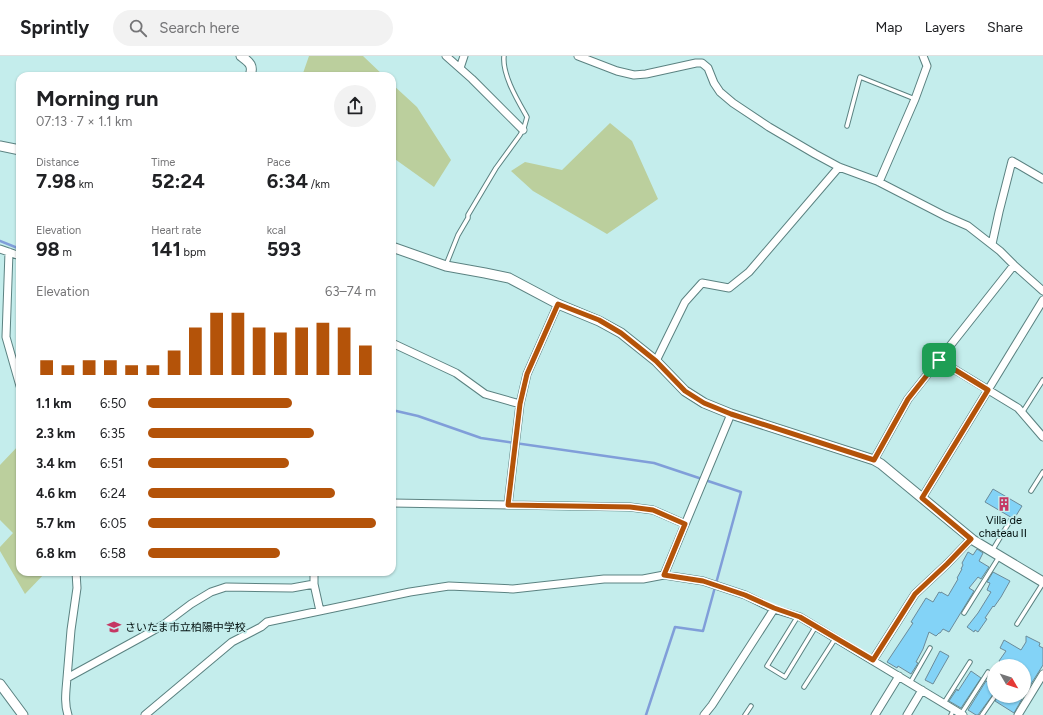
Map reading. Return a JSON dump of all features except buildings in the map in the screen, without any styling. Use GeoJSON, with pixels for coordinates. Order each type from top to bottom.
{"type":"FeatureCollection","features":[{"type":"Feature","properties":{"kind":"street"},"geometry":{"type":"LineString","coordinates":[[241,56],[252,66],[251,72]]}},
{"type":"Feature","properties":{"kind":"street"},"geometry":{"type":"LineString","coordinates":[[446,56],[472,79],[523,130]]}},
{"type":"Feature","properties":{"kind":"street"},"geometry":{"type":"LineString","coordinates":[[460,68],[464,56]]}},
{"type":"Feature","properties":{"kind":"street"},"geometry":{"type":"LineString","coordinates":[[578,56],[617,71],[634,75],[702,63],[708,68],[714,83],[720,92],[769,127],[839,167],[879,182],[968,226],[1000,250],[1043,291]]}},
{"type":"Feature","properties":{"kind":"street"},"geometry":{"type":"LineString","coordinates":[[879,182],[915,99],[927,66],[923,56]]}},
{"type":"Feature","properties":{"kind":"street"},"geometry":{"type":"LineString","coordinates":[[0,146],[16,149]]}},
{"type":"Feature","properties":{"kind":"street"},"geometry":{"type":"LineString","coordinates":[[992,244],[1012,161],[1043,179]]}},
{"type":"Feature","properties":{"kind":"street"},"geometry":{"type":"LineString","coordinates":[[656,361],[685,302],[702,283],[728,288],[749,272],[839,167]]}},
{"type":"Feature","properties":{"kind":"street"},"geometry":{"type":"LineString","coordinates":[[0,249],[16,255]]}},
{"type":"Feature","properties":{"kind":"street"},"geometry":{"type":"LineString","coordinates":[[396,249],[446,266],[509,278],[558,304],[599,320],[621,333],[656,361],[685,391],[704,403],[731,414],[874,460],[971,539],[1043,582]]}},
{"type":"Feature","properties":{"kind":"street"},"geometry":{"type":"LineString","coordinates":[[9,252],[6,338],[16,372]]}},
{"type":"Feature","properties":{"kind":"street"},"geometry":{"type":"LineString","coordinates":[[874,460],[908,399],[1014,265]]}},
{"type":"Feature","properties":{"kind":"street"},"geometry":{"type":"LineString","coordinates":[[922,498],[1043,300]]}},
{"type":"Feature","properties":{"kind":"street"},"geometry":{"type":"LineString","coordinates":[[508,505],[520,404],[527,374],[558,304]]}},
{"type":"Feature","properties":{"kind":"street"},"geometry":{"type":"LineString","coordinates":[[396,345],[456,373],[485,394],[520,404]]}},
{"type":"Feature","properties":{"kind":"street"},"geometry":{"type":"LineString","coordinates":[[939,360],[1018,408],[1043,437]]}},
{"type":"Feature","properties":{"kind":"street"},"geometry":{"type":"LineString","coordinates":[[664,575],[731,414]]}},
{"type":"Feature","properties":{"kind":"street"},"geometry":{"type":"LineString","coordinates":[[396,503],[630,507],[653,510],[685,524]]}},
{"type":"Feature","properties":{"kind":"street"},"geometry":{"type":"LineString","coordinates":[[873,660],[915,594],[971,539]]}},
{"type":"Feature","properties":{"kind":"street"},"geometry":{"type":"LineString","coordinates":[[145,715],[232,642],[261,627],[267,622],[410,592],[449,586],[512,589],[604,578],[643,579],[664,575],[703,581],[745,595],[774,608],[798,616],[944,703],[952,712],[962,714]]}},
{"type":"Feature","properties":{"kind":"street"},"geometry":{"type":"LineString","coordinates":[[68,715],[66,708],[66,691],[70,630],[77,588],[76,576]]}},
{"type":"Feature","properties":{"kind":"street"},"geometry":{"type":"LineString","coordinates":[[314,576],[314,584],[320,611]]}},
{"type":"Feature","properties":{"kind":"street"},"geometry":{"type":"LineString","coordinates":[[67,678],[163,625],[191,604],[211,592],[226,587],[292,588],[314,584]]}},
{"type":"Feature","properties":{"kind":"street"},"geometry":{"type":"LineString","coordinates":[[704,715],[712,706],[774,608]]}},
{"type":"Feature","properties":{"kind":"street"},"geometry":{"type":"LineString","coordinates":[[1018,715],[1043,674]]}},
{"type":"Feature","properties":{"kind":"street"},"geometry":{"type":"LineString","coordinates":[[875,715],[899,676]]}},
{"type":"Feature","properties":{"kind":"street"},"geometry":{"type":"LineString","coordinates":[[0,684],[23,715]]}},
{"type":"Feature","properties":{"kind":"street"},"geometry":{"type":"LineString","coordinates":[[907,715],[922,690]]}},
{"type":"Feature","properties":{"kind":"lane"},"geometry":{"type":"LineString","coordinates":[[446,266],[458,235],[468,218],[468,215],[496,168],[520,135],[527,117],[510,85],[503,62],[504,56]]}},
{"type":"Feature","properties":{"kind":"lane"},"geometry":{"type":"LineString","coordinates":[[847,126],[860,77],[915,99]]}},
{"type":"Feature","properties":{"kind":"lane"},"geometry":{"type":"LineString","coordinates":[[1022,413],[1043,380]]}},
{"type":"Feature","properties":{"kind":"lane"},"geometry":{"type":"LineString","coordinates":[[1031,491],[1043,472]]}},
{"type":"Feature","properties":{"kind":"lane"},"geometry":{"type":"LineString","coordinates":[[964,613],[996,554],[1010,521]]}},
{"type":"Feature","properties":{"kind":"lane"},"geometry":{"type":"LineString","coordinates":[[1017,624],[1043,582]]}},
{"type":"Feature","properties":{"kind":"lane"},"geometry":{"type":"LineString","coordinates":[[798,616],[767,666],[785,677],[816,626]]}},
{"type":"Feature","properties":{"kind":"lane"},"geometry":{"type":"LineString","coordinates":[[804,687],[836,638]]}},
{"type":"Feature","properties":{"kind":"lane"},"geometry":{"type":"LineString","coordinates":[[910,683],[930,648]]}},
{"type":"Feature","properties":{"kind":"lane"},"geometry":{"type":"LineString","coordinates":[[944,703],[970,662]]}},
{"type":"Feature","properties":{"kind":"lane"},"geometry":{"type":"LineString","coordinates":[[962,714],[987,674]]}},
{"type":"Feature","properties":{"kind":"lane"},"geometry":{"type":"LineString","coordinates":[[982,715],[990,703]]}},
{"type":"Feature","properties":{"kind":"lane"},"geometry":{"type":"LineString","coordinates":[[745,715],[751,706]]}},
{"type":"Feature","properties":{"kind":"green space"},"geometry":{"type":"Polygon","coordinates":[[[309,56],[363,56],[380,72],[303,72],[309,56]]]}},
{"type":"Feature","properties":{"kind":"green space"},"geometry":{"type":"Polygon","coordinates":[[[396,88],[417,107],[451,160],[434,187],[396,160],[396,88]]]}},
{"type":"Feature","properties":{"kind":"green space"},"geometry":{"type":"Polygon","coordinates":[[[610,123],[632,141],[658,199],[607,234],[533,191],[511,171],[525,162],[562,170],[610,123]]]}},
{"type":"Feature","properties":{"kind":"green space"},"geometry":{"type":"Polygon","coordinates":[[[16,448],[16,576],[42,576],[25,594],[0,551],[0,547],[13,533],[0,520],[0,465],[16,448]]]}},
{"type":"Feature","properties":{"kind":"waterway"},"geometry":{"type":"LineString","coordinates":[[0,241],[16,247]]}},
{"type":"Feature","properties":{"kind":"waterway"},"geometry":{"type":"LineString","coordinates":[[396,411],[418,416],[481,438],[654,463],[741,492],[703,631],[675,627],[646,715]]}},
{"type":"Feature","properties":{"kind":"place","name":"Villa de chateauⅡ"},"geometry":{"type":"Point","coordinates":[1004,504]}},
{"type":"Feature","properties":{"kind":"place","name":"さいたま市立柏陽中学校"},"geometry":{"type":"Point","coordinates":[114,627]}},
{"type":"Feature","properties":{"kind":"route"},"geometry":{"type":"LineString","coordinates":[[558,304],[599,320],[621,333],[656,361],[685,391],[704,403],[731,414],[874,460],[908,399],[939,360],[988,390],[922,498],[971,539],[915,594],[873,660],[800,617],[774,608],[745,595],[703,581],[664,575],[685,524],[653,510],[630,507],[508,505],[523,390],[527,374],[558,304]]}}]}
